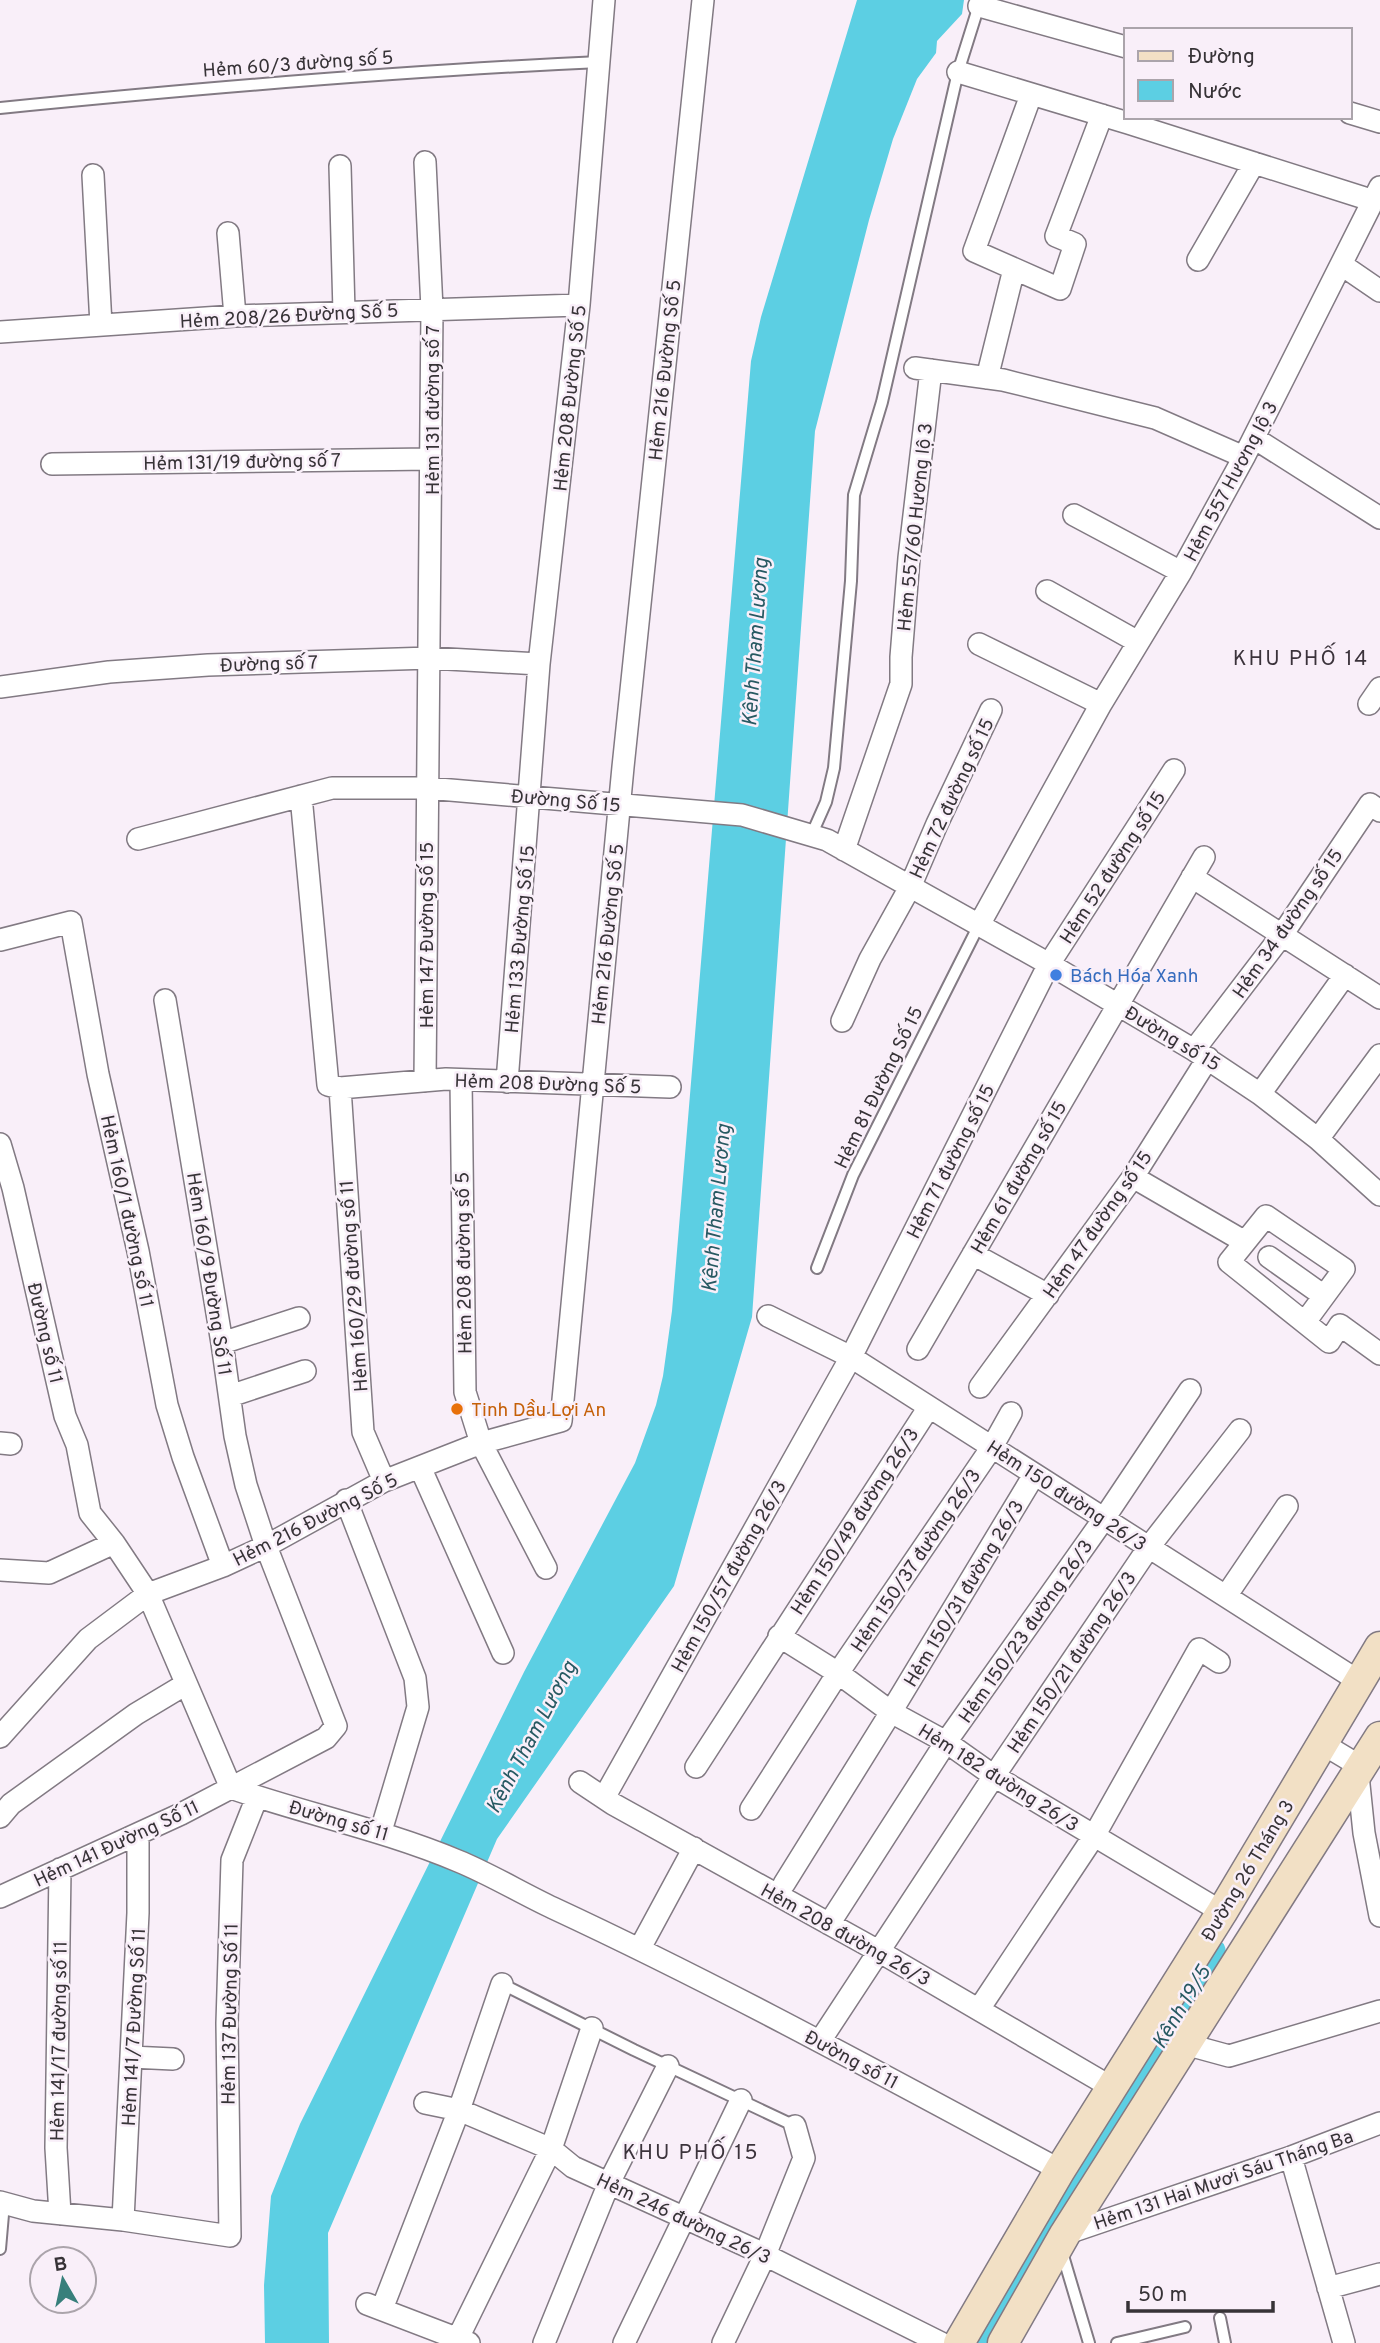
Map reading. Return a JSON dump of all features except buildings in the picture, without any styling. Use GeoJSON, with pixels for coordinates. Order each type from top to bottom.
{"type":"FeatureCollection","features":[{"type":"Feature","properties":{"kind":"street","name":"Hẻm 208 Đường Số 5"},"geometry":{"type":"LineString","coordinates":[[530,796],[540,664],[579,305],[604,0]]}},
{"type":"Feature","properties":{"kind":"street","name":"Hẻm 216 Đường Số 5"},"geometry":{"type":"LineString","coordinates":[[0,1737],[88,1639],[148,1594],[223,1566],[266,1546],[384,1481],[481,1443],[561,1421],[591,1084],[703,0]]}},
{"type":"Feature","properties":{"kind":"street"},"geometry":{"type":"LineString","coordinates":[[979,3],[1124,46]]}},
{"type":"Feature","properties":{"kind":"street"},"geometry":{"type":"LineString","coordinates":[[958,72],[1254,163],[1377,194]]}},
{"type":"Feature","properties":{"kind":"street"},"geometry":{"type":"LineString","coordinates":[[1031,95],[974,251],[1060,289],[1075,244],[1056,236],[1102,115]]}},
{"type":"Feature","properties":{"kind":"street"},"geometry":{"type":"LineString","coordinates":[[1352,114],[1380,122]]}},
{"type":"Feature","properties":{"kind":"street","name":"Hẻm 131 đường số 7"},"geometry":{"type":"LineString","coordinates":[[425,162],[432,309],[427,788]]}},
{"type":"Feature","properties":{"kind":"street"},"geometry":{"type":"LineString","coordinates":[[1198,260],[1254,163]]}},
{"type":"Feature","properties":{"kind":"street"},"geometry":{"type":"LineString","coordinates":[[340,166],[344,312]]}},
{"type":"Feature","properties":{"kind":"street"},"geometry":{"type":"LineString","coordinates":[[93,175],[101,325]]}},
{"type":"Feature","properties":{"kind":"street","name":"Hẻm 557 Hương lộ 3"},"geometry":{"type":"LineString","coordinates":[[979,925],[1101,704],[1181,572],[1249,447],[1377,194]]}},
{"type":"Feature","properties":{"kind":"street"},"geometry":{"type":"LineString","coordinates":[[228,233],[235,316]]}},
{"type":"Feature","properties":{"kind":"street"},"geometry":{"type":"LineString","coordinates":[[1342,265],[1380,291]]}},
{"type":"Feature","properties":{"kind":"street"},"geometry":{"type":"LineString","coordinates":[[987,378],[1014,269]]}},
{"type":"Feature","properties":{"kind":"street","name":"Hẻm 208/26 Đường Số 5"},"geometry":{"type":"LineString","coordinates":[[0,332],[235,316],[579,305]]}},
{"type":"Feature","properties":{"kind":"street","name":"Hẻm 557/60 Hương lộ 3"},"geometry":{"type":"LineString","coordinates":[[844,850],[901,684],[923,369],[987,378],[1155,418],[1249,447],[1380,518]]}},
{"type":"Feature","properties":{"kind":"street","name":"Hẻm 131/19 đường số 7"},"geometry":{"type":"LineString","coordinates":[[52,464],[432,458]]}},
{"type":"Feature","properties":{"kind":"street"},"geometry":{"type":"LineString","coordinates":[[1074,515],[1181,572]]}},
{"type":"Feature","properties":{"kind":"street"},"geometry":{"type":"LineString","coordinates":[[1047,592],[1138,642]]}},
{"type":"Feature","properties":{"kind":"street"},"geometry":{"type":"LineString","coordinates":[[979,644],[1101,704]]}},
{"type":"Feature","properties":{"kind":"street","name":"Đường số 7"},"geometry":{"type":"LineString","coordinates":[[0,687],[160,667],[430,658],[540,664]]}},
{"type":"Feature","properties":{"kind":"street","name":"Hẻm 72 đường số 15"},"geometry":{"type":"LineString","coordinates":[[842,1021],[870,959],[910,887],[942,812],[991,710]]}},
{"type":"Feature","properties":{"kind":"street","name":"Hẻm 52 đường số 15"},"geometry":{"type":"LineString","coordinates":[[1049,964],[1174,770]]}},
{"type":"Feature","properties":{"kind":"street","name":"Đường Số 15"},"geometry":{"type":"LineString","coordinates":[[301,796],[332,788],[427,788],[742,815],[805,834]]}},
{"type":"Feature","properties":{"kind":"street","name":"Hẻm 147 Đường Số 15"},"geometry":{"type":"LineString","coordinates":[[425,1082],[427,788]]}},
{"type":"Feature","properties":{"kind":"street"},"geometry":{"type":"LineString","coordinates":[[138,839],[301,796]]}},
{"type":"Feature","properties":{"kind":"street","name":"Hẻm 160/29 đường số 11"},"geometry":{"type":"LineString","coordinates":[[301,796],[334,1086],[363,1432],[384,1481]]}},
{"type":"Feature","properties":{"kind":"street","name":"Hẻm 133 Đường Số 15"},"geometry":{"type":"LineString","coordinates":[[507,1082],[530,796]]}},
{"type":"Feature","properties":{"kind":"street","name":"Hẻm 34 đường số 15"},"geometry":{"type":"LineString","coordinates":[[1201,1054],[1370,804],[1380,811]]}},
{"type":"Feature","properties":{"kind":"street","name":"Đường số 15"},"geometry":{"type":"LineString","coordinates":[[805,834],[827,840],[1049,964],[1201,1054],[1260,1094],[1318,1139],[1380,1195]]}},
{"type":"Feature","properties":{"kind":"street","name":"Hẻm 61 đường số 15"},"geometry":{"type":"LineString","coordinates":[[918,1349],[1204,857]]}},
{"type":"Feature","properties":{"kind":"street"},"geometry":{"type":"LineString","coordinates":[[1192,877],[1380,998]]}},
{"type":"Feature","properties":{"kind":"street","name":"Hẻm 160/1 đường số 11"},"geometry":{"type":"LineString","coordinates":[[0,940],[71,922],[98,1074],[138,1251],[167,1405],[223,1566]]}},
{"type":"Feature","properties":{"kind":"street","name":"Hẻm 71 đường số 15"},"geometry":{"type":"LineString","coordinates":[[851,1357],[1049,964]]}},
{"type":"Feature","properties":{"kind":"street"},"geometry":{"type":"LineString","coordinates":[[1260,1094],[1345,975]]}},
{"type":"Feature","properties":{"kind":"street","name":"Hẻm 160/9 Đường Số 11"},"geometry":{"type":"LineString","coordinates":[[165,1000],[246,1485],[266,1546],[336,1726],[326,1738],[231,1788]]}},
{"type":"Feature","properties":{"kind":"street","name":"Hẻm 47 đường số 15"},"geometry":{"type":"LineString","coordinates":[[980,1387],[1133,1177],[1201,1054]]}},
{"type":"Feature","properties":{"kind":"street"},"geometry":{"type":"LineString","coordinates":[[1318,1139],[1380,1055]]}},
{"type":"Feature","properties":{"kind":"street","name":"Hẻm 208 Đường Số 5"},"geometry":{"type":"LineString","coordinates":[[334,1086],[461,1080],[670,1087]]}},
{"type":"Feature","properties":{"kind":"street","name":"Hẻm 208 đường số 5"},"geometry":{"type":"LineString","coordinates":[[461,1080],[465,1392],[481,1443],[546,1569]]}},
{"type":"Feature","properties":{"kind":"street","name":"Đường số 11"},"geometry":{"type":"LineString","coordinates":[[0,1144],[13,1188],[65,1416],[77,1445],[90,1513],[148,1594],[231,1788],[380,1832],[461,1862],[640,1948],[1060,2170]]}},
{"type":"Feature","properties":{"kind":"street"},"geometry":{"type":"LineString","coordinates":[[1133,1177],[1245,1242]]}},
{"type":"Feature","properties":{"kind":"street"},"geometry":{"type":"LineString","coordinates":[[1305,1322],[1344,1269],[1266,1216],[1229,1262],[1329,1342],[1340,1325],[1380,1354]]}},
{"type":"Feature","properties":{"kind":"street"},"geometry":{"type":"LineString","coordinates":[[973,1254],[1048,1294]]}},
{"type":"Feature","properties":{"kind":"street"},"geometry":{"type":"LineString","coordinates":[[1269,1257],[1324,1296]]}},
{"type":"Feature","properties":{"kind":"street","name":"Hẻm 150 đường 26/3"},"geometry":{"type":"LineString","coordinates":[[768,1316],[851,1357],[1360,1682]]}},
{"type":"Feature","properties":{"kind":"street"},"geometry":{"type":"LineString","coordinates":[[222,1343],[299,1318]]}},
{"type":"Feature","properties":{"kind":"street","name":"Hẻm 150/57 đường 26/3"},"geometry":{"type":"LineString","coordinates":[[605,1796],[851,1357]]}},
{"type":"Feature","properties":{"kind":"street"},"geometry":{"type":"LineString","coordinates":[[230,1396],[305,1371]]}},
{"type":"Feature","properties":{"kind":"street","name":"Hẻm 150/23 đường 26/3"},"geometry":{"type":"LineString","coordinates":[[829,1924],[946,1742],[1103,1520],[1190,1390]]}},
{"type":"Feature","properties":{"kind":"street","name":"Hẻm 150/49 đường 26/3"},"geometry":{"type":"LineString","coordinates":[[696,1767],[929,1407]]}},
{"type":"Feature","properties":{"kind":"street","name":"Hẻm 150/37 đường 26/3"},"geometry":{"type":"LineString","coordinates":[[751,1809],[838,1673],[992,1447],[1011,1413]]}},
{"type":"Feature","properties":{"kind":"street","name":"Hẻm 150/21 đường 26/3"},"geometry":{"type":"LineString","coordinates":[[820,2041],[1149,1547],[1240,1430]]}},
{"type":"Feature","properties":{"kind":"street"},"geometry":{"type":"LineString","coordinates":[[420,1467],[503,1653]]}},
{"type":"Feature","properties":{"kind":"street","name":"Hẻm 150/31 đường 26/3"},"geometry":{"type":"LineString","coordinates":[[784,1884],[1034,1475]]}},
{"type":"Feature","properties":{"kind":"street"},"geometry":{"type":"LineString","coordinates":[[346,1500],[415,1678],[418,1707],[380,1832]]}},
{"type":"Feature","properties":{"kind":"street"},"geometry":{"type":"LineString","coordinates":[[1226,1596],[1287,1506]]}},
{"type":"Feature","properties":{"kind":"street"},"geometry":{"type":"LineString","coordinates":[[0,1570],[49,1573],[114,1543]]}},
{"type":"Feature","properties":{"kind":"street","name":"Hẻm 182 đường 26/3"},"geometry":{"type":"LineString","coordinates":[[779,1636],[838,1673],[891,1712],[946,1742],[994,1776],[1222,1912]]}},
{"type":"Feature","properties":{"kind":"street","name":"Đường 26 Tháng 3"},"geometry":{"type":"LineString","coordinates":[[1003,2343],[1050,2228],[1060,2170],[1327,1747],[1380,1647]]}},
{"type":"Feature","properties":{"kind":"street"},"geometry":{"type":"LineString","coordinates":[[979,2010],[1094,1836],[1199,1649],[1219,1662]]}},
{"type":"Feature","properties":{"kind":"street"},"geometry":{"type":"LineString","coordinates":[[1,1812],[136,1714],[186,1684]]}},
{"type":"Feature","properties":{"kind":"street","name":"Đường 26 Tháng 3"},"geometry":{"type":"LineString","coordinates":[[959,2343],[1050,2228],[1185,2044],[1355,1769],[1380,1737]]}},
{"type":"Feature","properties":{"kind":"street"},"geometry":{"type":"LineString","coordinates":[[1327,1747],[1355,1769],[1372,1831],[1380,1916]]}},
{"type":"Feature","properties":{"kind":"street","name":"Hẻm 208 đường 26/3"},"geometry":{"type":"LineString","coordinates":[[580,1782],[605,1796],[613,1804],[880,1952],[1111,2087]]}},
{"type":"Feature","properties":{"kind":"street","name":"Hẻm 141 Đường Số 11"},"geometry":{"type":"LineString","coordinates":[[0,1896],[138,1834],[231,1788]]}},
{"type":"Feature","properties":{"kind":"street","name":"Hẻm 137 Đường Số 11"},"geometry":{"type":"LineString","coordinates":[[123,2220],[230,2236],[227,2023],[232,1860],[257,1797]]}},
{"type":"Feature","properties":{"kind":"street","name":"Hẻm 141/7 Đường Số 11"},"geometry":{"type":"LineString","coordinates":[[123,2220],[138,1913],[138,1834]]}},
{"type":"Feature","properties":{"kind":"street"},"geometry":{"type":"LineString","coordinates":[[640,1948],[694,1849]]}},
{"type":"Feature","properties":{"kind":"street","name":"Hẻm 141/17 đường số 11"},"geometry":{"type":"LineString","coordinates":[[60,1869],[56,2148],[60,2214]]}},
{"type":"Feature","properties":{"kind":"street"},"geometry":{"type":"LineString","coordinates":[[502,1984],[459,2110],[374,2306],[464,2340],[551,2149],[592,2028]]}},
{"type":"Feature","properties":{"kind":"street"},"geometry":{"type":"LineString","coordinates":[[1185,2044],[1229,2056],[1380,2011]]}},
{"type":"Feature","properties":{"kind":"street"},"geometry":{"type":"LineString","coordinates":[[131,2057],[173,2059]]}},
{"type":"Feature","properties":{"kind":"street"},"geometry":{"type":"LineString","coordinates":[[544,2343],[609,2183],[668,2066]]}},
{"type":"Feature","properties":{"kind":"street"},"geometry":{"type":"LineString","coordinates":[[624,2343],[741,2100]]}},
{"type":"Feature","properties":{"kind":"street","name":"Hẻm 246 đường 26/3"},"geometry":{"type":"LineString","coordinates":[[425,2103],[459,2110],[551,2149],[573,2167],[765,2255],[941,2343]]}},
{"type":"Feature","properties":{"kind":"street","name":"Hẻm 131 Hai Mươi Sáu Tháng Ba"},"geometry":{"type":"LineString","coordinates":[[1050,2228],[1291,2157],[1380,2123]]}},
{"type":"Feature","properties":{"kind":"street"},"geometry":{"type":"LineString","coordinates":[[723,2343],[765,2255],[804,2158],[795,2126]]}},
{"type":"Feature","properties":{"kind":"street"},"geometry":{"type":"LineString","coordinates":[[1291,2157],[1344,2343]]}},
{"type":"Feature","properties":{"kind":"street"},"geometry":{"type":"LineString","coordinates":[[2,2202],[33,2211],[123,2220]]}},
{"type":"Feature","properties":{"kind":"street"},"geometry":{"type":"LineString","coordinates":[[1328,2288],[1380,2274]]}},
{"type":"Feature","properties":{"kind":"lane"},"geometry":{"type":"LineString","coordinates":[[805,834],[826,802],[834,768],[851,581],[854,495],[881,401],[958,72],[979,3]]}},
{"type":"Feature","properties":{"kind":"lane","name":"Hẻm 60/3 đường số 5"},"geometry":{"type":"LineString","coordinates":[[0,108],[448,69],[600,62]]}},
{"type":"Feature","properties":{"kind":"lane","name":"Hẻm 81 Đường Số 15"},"geometry":{"type":"LineString","coordinates":[[817,1268],[853,1175],[979,925]]}},
{"type":"Feature","properties":{"kind":"lane"},"geometry":{"type":"LineString","coordinates":[[502,1984],[795,2126]]}},
{"type":"Feature","properties":{"kind":"lane"},"geometry":{"type":"LineString","coordinates":[[0,2249],[2,2202]]}},
{"type":"Feature","properties":{"kind":"lane"},"geometry":{"type":"LineString","coordinates":[[1050,2228],[1089,2343]]}},
{"type":"Feature","properties":{"kind":"lane"},"geometry":{"type":"LineString","coordinates":[[1220,2318],[1225,2343]]}},
{"type":"Feature","properties":{"kind":"lane"},"geometry":{"type":"LineString","coordinates":[[1117,2343],[1185,2327]]}},
{"type":"Feature","properties":{"kind":"water","name":"Kênh Tham Lương"},"geometry":{"type":"Polygon","coordinates":[[[857,0],[964,0],[962,14],[937,41],[936,53],[917,79],[893,139],[869,220],[815,431],[752,1317],[674,1586],[497,1839],[328,2233],[329,2343],[265,2343],[264,2285],[271,2196],[300,2124],[524,1672],[635,1463],[656,1405],[672,1311],[751,361],[761,317],[857,0]]]}},
{"type":"Feature","properties":{"kind":"waterway","name":"Kênh 19/5"},"geometry":{"type":"LineString","coordinates":[[982,2343],[1215,1950]]}},
{"type":"Feature","properties":{"kind":"place","name":"Bách Hóa Xanh"},"geometry":{"type":"Point","coordinates":[1056,975]}},
{"type":"Feature","properties":{"kind":"place","name":"Tinh Dầu Lợi An"},"geometry":{"type":"Point","coordinates":[457,1409]}},
{"type":"Feature","properties":{"kind":"district","name":"KHU PHỐ 14"},"geometry":{"type":"Point","coordinates":[1301,658]}},
{"type":"Feature","properties":{"kind":"district","name":"KHU PHỐ 15"},"geometry":{"type":"Point","coordinates":[691,2152]}}]}
